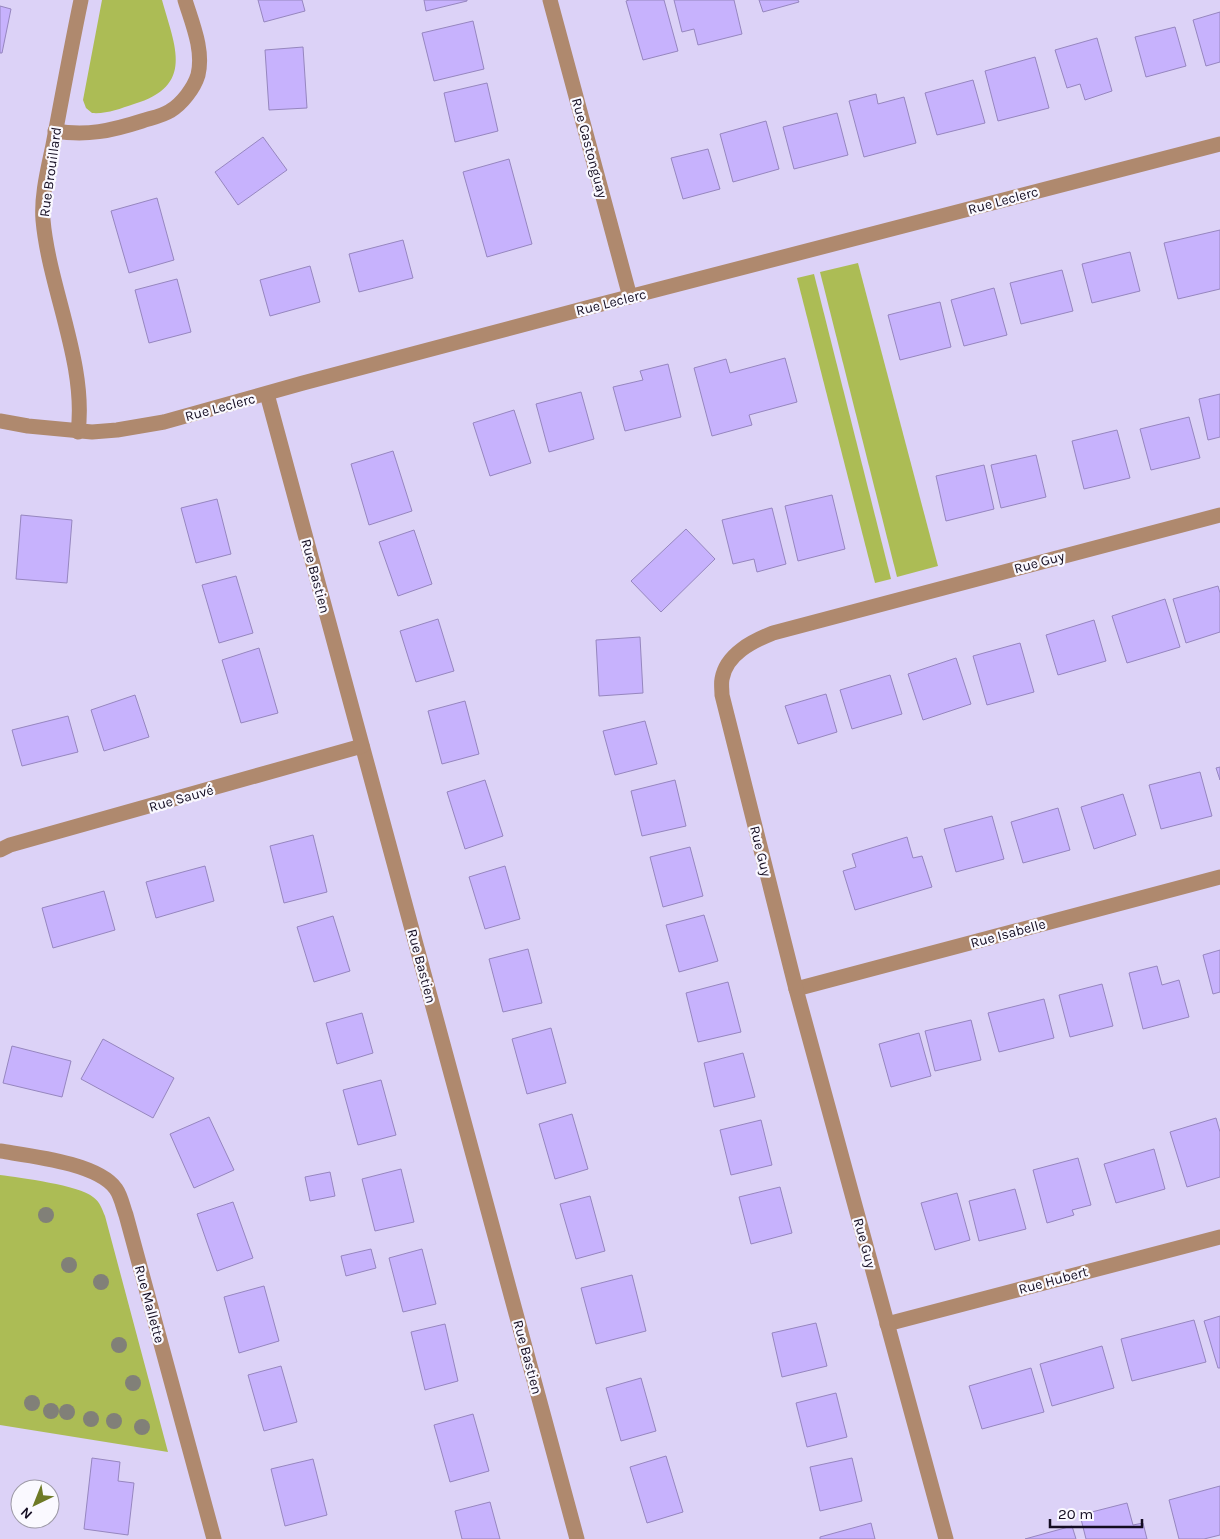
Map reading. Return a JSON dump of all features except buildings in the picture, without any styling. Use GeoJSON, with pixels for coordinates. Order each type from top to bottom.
{"type":"FeatureCollection","features":[{"type":"Feature","properties":{"kind":"street","name":"Rue Brouillard"},"geometry":{"type":"LineString","coordinates":[[78,432],[80,406],[74,365],[50,264],[43,219],[55,131],[80,0]]}},
{"type":"Feature","properties":{"kind":"street"},"geometry":{"type":"LineString","coordinates":[[55,131],[73,134],[100,133],[162,115],[178,105],[192,88],[198,75],[198,43],[185,0]]}},
{"type":"Feature","properties":{"kind":"street","name":"Rue Castonguay"},"geometry":{"type":"LineString","coordinates":[[550,0],[630,297]]}},
{"type":"Feature","properties":{"kind":"street","name":"Rue Leclerc"},"geometry":{"type":"LineString","coordinates":[[0,421],[78,432],[137,428],[164,422],[630,297],[1220,144]]}},
{"type":"Feature","properties":{"kind":"street","name":"Rue Bastien"},"geometry":{"type":"LineString","coordinates":[[268,394],[578,1539]]}},
{"type":"Feature","properties":{"kind":"street","name":"Rue Guy"},"geometry":{"type":"LineString","coordinates":[[946,1539],[796,989],[722,695],[722,679],[725,667],[745,647],[773,633],[1220,515]]}},
{"type":"Feature","properties":{"kind":"street","name":"Rue Sauvé"},"geometry":{"type":"LineString","coordinates":[[0,850],[362,746]]}},
{"type":"Feature","properties":{"kind":"street","name":"Rue Isabelle"},"geometry":{"type":"LineString","coordinates":[[796,989],[1220,877]]}},
{"type":"Feature","properties":{"kind":"street","name":"Rue Mallette"},"geometry":{"type":"LineString","coordinates":[[0,1151],[76,1167],[106,1180],[116,1190],[126,1215],[214,1539]]}},
{"type":"Feature","properties":{"kind":"street","name":"Rue Hubert"},"geometry":{"type":"LineString","coordinates":[[887,1324],[1220,1237]]}},
{"type":"Feature","properties":{"kind":"green space"},"geometry":{"type":"Polygon","coordinates":[[[102,0],[162,0],[172,34],[176,63],[173,76],[166,87],[153,96],[113,111],[92,113],[86,108],[83,100],[102,0]]]}},
{"type":"Feature","properties":{"kind":"green space"},"geometry":{"type":"Polygon","coordinates":[[[858,263],[938,566],[897,577],[820,272],[858,263]]]}},
{"type":"Feature","properties":{"kind":"green space"},"geometry":{"type":"Polygon","coordinates":[[[814,274],[891,579],[875,583],[797,278],[814,274]]]}},
{"type":"Feature","properties":{"kind":"green space"},"geometry":{"type":"Polygon","coordinates":[[[0,1175],[76,1189],[93,1197],[99,1203],[105,1216],[168,1452],[0,1425],[0,1175]]]}}]}
